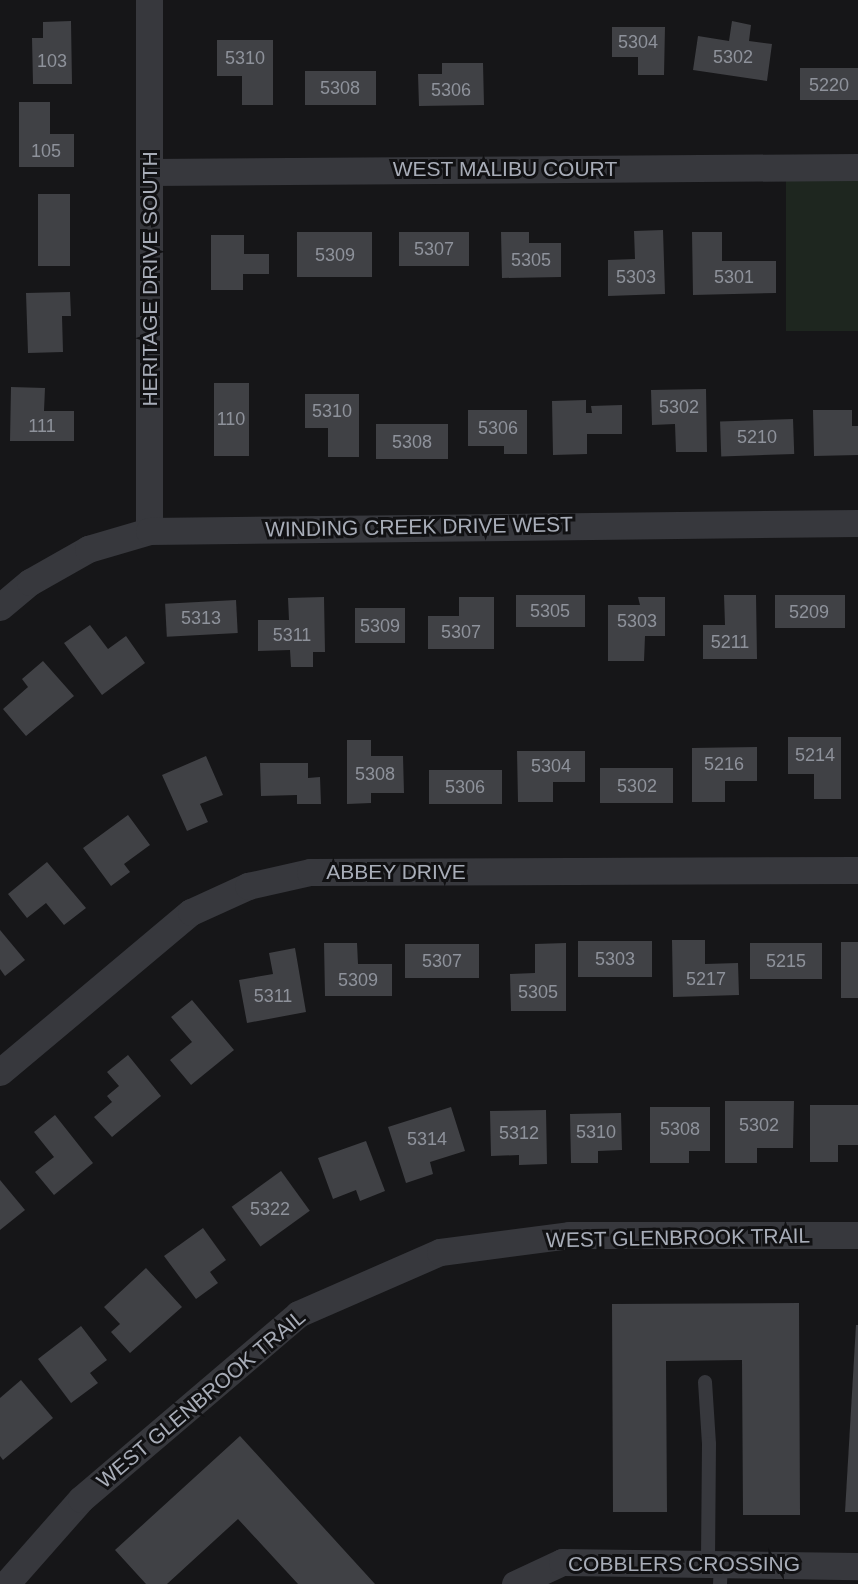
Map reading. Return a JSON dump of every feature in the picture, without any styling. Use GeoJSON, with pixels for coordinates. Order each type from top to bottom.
{"type":"FeatureCollection","features":[{"type":"Feature","properties":{"kind":"street","name":"HERITAGE DRIVE SOUTH"},"geometry":{"type":"LineString","coordinates":[[149,13],[151,172],[149,531]]}},
{"type":"Feature","properties":{"kind":"street","name":"WEST MALIBU COURT"},"geometry":{"type":"LineString","coordinates":[[151,172],[858,167]]}},
{"type":"Feature","properties":{"kind":"street","name":"WINDING CREEK DRIVE WEST"},"geometry":{"type":"LineString","coordinates":[[0,607],[30,582],[88,549],[149,531],[858,523]]}},
{"type":"Feature","properties":{"kind":"street","name":"ABBEY DRIVE"},"geometry":{"type":"LineString","coordinates":[[0,1072],[191,912],[248,886],[310,872],[858,870]]}},
{"type":"Feature","properties":{"kind":"street","name":"WEST GLENBROOK TRAIL"},"geometry":{"type":"LineString","coordinates":[[6,1584],[81,1498],[298,1314],[440,1252],[569,1235],[858,1235]]}},
{"type":"Feature","properties":{"kind":"street","name":"COBBLERS CROSSING"},"geometry":{"type":"LineString","coordinates":[[515,1584],[562,1562],[591,1573],[858,1566]]}},
{"type":"Feature","properties":{"kind":"lane"},"geometry":{"type":"LineString","coordinates":[[705,1382],[716,1571]]}},
{"type":"Feature","properties":{"kind":"shaded area"},"geometry":{"type":"Polygon","coordinates":[[[786,167],[858,167],[858,331],[786,331],[786,167]]]}},
{"type":"Feature","properties":{"kind":"building"},"geometry":{"type":"Polygon","coordinates":[[[71,21],[72,84],[33,84],[32,38],[43,38],[43,22],[71,21]]]}},
{"type":"Feature","properties":{"kind":"building"},"geometry":{"type":"Polygon","coordinates":[[[732,21],[751,25],[749,41],[772,44],[767,81],[693,70],[698,36],[729,41],[732,21]]]}},
{"type":"Feature","properties":{"kind":"building"},"geometry":{"type":"Polygon","coordinates":[[[612,27],[665,27],[664,75],[638,75],[638,57],[612,57],[612,27]]]}},
{"type":"Feature","properties":{"kind":"building"},"geometry":{"type":"Polygon","coordinates":[[[217,40],[273,40],[273,105],[242,105],[242,76],[217,76],[217,40]]]}},
{"type":"Feature","properties":{"kind":"building"},"geometry":{"type":"Polygon","coordinates":[[[442,63],[483,63],[484,105],[419,106],[418,74],[442,74],[442,63]]]}},
{"type":"Feature","properties":{"kind":"building"},"geometry":{"type":"Polygon","coordinates":[[[800,68],[858,68],[858,100],[800,100],[800,68]]]}},
{"type":"Feature","properties":{"kind":"building"},"geometry":{"type":"Polygon","coordinates":[[[305,71],[376,71],[376,105],[305,105],[305,71]]]}},
{"type":"Feature","properties":{"kind":"building"},"geometry":{"type":"Polygon","coordinates":[[[19,102],[50,102],[50,134],[74,134],[74,167],[19,167],[19,102]]]}},
{"type":"Feature","properties":{"kind":"building"},"geometry":{"type":"Polygon","coordinates":[[[38,194],[70,194],[70,266],[38,266],[38,194]]]}},
{"type":"Feature","properties":{"kind":"building"},"geometry":{"type":"Polygon","coordinates":[[[663,230],[665,294],[608,296],[608,260],[635,259],[634,231],[663,230]]]}},
{"type":"Feature","properties":{"kind":"building"},"geometry":{"type":"Polygon","coordinates":[[[297,232],[372,232],[372,277],[297,277],[297,232]]]}},
{"type":"Feature","properties":{"kind":"building"},"geometry":{"type":"Polygon","coordinates":[[[399,232],[469,232],[469,266],[399,266],[399,232]]]}},
{"type":"Feature","properties":{"kind":"building"},"geometry":{"type":"Polygon","coordinates":[[[501,232],[529,232],[529,243],[561,243],[561,277],[502,278],[501,232]]]}},
{"type":"Feature","properties":{"kind":"building"},"geometry":{"type":"Polygon","coordinates":[[[692,232],[722,232],[722,261],[776,261],[776,293],[693,295],[692,232]]]}},
{"type":"Feature","properties":{"kind":"building"},"geometry":{"type":"Polygon","coordinates":[[[211,235],[244,235],[244,254],[269,254],[269,274],[243,274],[243,290],[211,290],[211,235]]]}},
{"type":"Feature","properties":{"kind":"building"},"geometry":{"type":"Polygon","coordinates":[[[70,292],[71,316],[62,316],[63,352],[28,353],[26,293],[70,292]]]}},
{"type":"Feature","properties":{"kind":"building"},"geometry":{"type":"Polygon","coordinates":[[[214,383],[249,383],[249,456],[214,456],[214,383]]]}},
{"type":"Feature","properties":{"kind":"building"},"geometry":{"type":"Polygon","coordinates":[[[11,387],[45,388],[44,411],[74,411],[74,441],[10,441],[11,387]]]}},
{"type":"Feature","properties":{"kind":"building"},"geometry":{"type":"Polygon","coordinates":[[[706,389],[707,452],[676,452],[675,424],[652,425],[651,390],[706,389]]]}},
{"type":"Feature","properties":{"kind":"building"},"geometry":{"type":"Polygon","coordinates":[[[305,394],[359,394],[359,457],[328,457],[328,428],[305,428],[305,394]]]}},
{"type":"Feature","properties":{"kind":"building"},"geometry":{"type":"Polygon","coordinates":[[[586,400],[586,413],[592,413],[591,406],[622,405],[622,434],[587,434],[587,454],[553,455],[552,401],[586,400]]]}},
{"type":"Feature","properties":{"kind":"building"},"geometry":{"type":"Polygon","coordinates":[[[468,410],[527,410],[527,454],[504,454],[504,446],[468,446],[468,410]]]}},
{"type":"Feature","properties":{"kind":"building"},"geometry":{"type":"Polygon","coordinates":[[[813,410],[852,410],[852,426],[858,426],[858,455],[814,456],[813,410]]]}},
{"type":"Feature","properties":{"kind":"building"},"geometry":{"type":"Polygon","coordinates":[[[793,419],[794,454],[721,457],[720,422],[793,419]]]}},
{"type":"Feature","properties":{"kind":"building"},"geometry":{"type":"Polygon","coordinates":[[[376,424],[448,424],[448,459],[376,459],[376,424]]]}},
{"type":"Feature","properties":{"kind":"building"},"geometry":{"type":"Polygon","coordinates":[[[516,595],[585,595],[585,627],[516,627],[516,595]]]}},
{"type":"Feature","properties":{"kind":"building"},"geometry":{"type":"Polygon","coordinates":[[[724,595],[756,595],[757,659],[703,659],[703,625],[725,625],[724,595]]]}},
{"type":"Feature","properties":{"kind":"building"},"geometry":{"type":"Polygon","coordinates":[[[775,595],[845,595],[845,628],[775,628],[775,595]]]}},
{"type":"Feature","properties":{"kind":"building"},"geometry":{"type":"Polygon","coordinates":[[[324,597],[325,652],[313,652],[313,667],[291,667],[290,650],[258,651],[258,620],[289,620],[288,598],[324,597]]]}},
{"type":"Feature","properties":{"kind":"building"},"geometry":{"type":"Polygon","coordinates":[[[459,597],[494,597],[494,649],[428,649],[428,616],[459,616],[459,597]]]}},
{"type":"Feature","properties":{"kind":"building"},"geometry":{"type":"Polygon","coordinates":[[[638,597],[665,597],[665,636],[645,636],[644,661],[608,661],[608,605],[640,605],[638,597]]]}},
{"type":"Feature","properties":{"kind":"building"},"geometry":{"type":"Polygon","coordinates":[[[236,600],[238,633],[167,637],[165,604],[236,600]]]}},
{"type":"Feature","properties":{"kind":"building"},"geometry":{"type":"Polygon","coordinates":[[[355,608],[405,608],[405,643],[355,643],[355,608]]]}},
{"type":"Feature","properties":{"kind":"building"},"geometry":{"type":"Polygon","coordinates":[[[90,625],[108,649],[126,636],[145,663],[102,695],[64,643],[90,625]]]}},
{"type":"Feature","properties":{"kind":"building"},"geometry":{"type":"Polygon","coordinates":[[[43,661],[74,696],[26,736],[3,709],[28,687],[22,679],[43,661]]]}},
{"type":"Feature","properties":{"kind":"building"},"geometry":{"type":"Polygon","coordinates":[[[788,737],[841,737],[841,799],[814,799],[814,774],[788,774],[788,737]]]}},
{"type":"Feature","properties":{"kind":"building"},"geometry":{"type":"Polygon","coordinates":[[[347,740],[371,740],[371,756],[403,756],[404,793],[371,793],[371,803],[347,804],[347,740]]]}},
{"type":"Feature","properties":{"kind":"building"},"geometry":{"type":"Polygon","coordinates":[[[757,747],[757,781],[725,781],[725,802],[692,802],[692,748],[757,747]]]}},
{"type":"Feature","properties":{"kind":"building"},"geometry":{"type":"Polygon","coordinates":[[[517,751],[585,751],[585,782],[553,782],[553,802],[518,802],[517,751]]]}},
{"type":"Feature","properties":{"kind":"building"},"geometry":{"type":"Polygon","coordinates":[[[206,756],[223,795],[200,804],[208,822],[187,831],[162,775],[206,756]]]}},
{"type":"Feature","properties":{"kind":"building"},"geometry":{"type":"Polygon","coordinates":[[[260,763],[308,763],[308,778],[320,777],[321,804],[297,804],[297,795],[261,796],[260,763]]]}},
{"type":"Feature","properties":{"kind":"building"},"geometry":{"type":"Polygon","coordinates":[[[600,768],[673,768],[673,803],[600,803],[600,768]]]}},
{"type":"Feature","properties":{"kind":"building"},"geometry":{"type":"Polygon","coordinates":[[[429,770],[502,770],[502,804],[429,804],[429,770]]]}},
{"type":"Feature","properties":{"kind":"building"},"geometry":{"type":"Polygon","coordinates":[[[128,815],[150,845],[124,864],[130,872],[111,886],[83,848],[128,815]]]}},
{"type":"Feature","properties":{"kind":"building"},"geometry":{"type":"Polygon","coordinates":[[[47,862],[86,908],[64,925],[46,903],[27,918],[8,894],[47,862]]]}},
{"type":"Feature","properties":{"kind":"building"},"geometry":{"type":"Polygon","coordinates":[[[0,930],[25,960],[5,976],[0,969],[0,930]]]}},
{"type":"Feature","properties":{"kind":"building"},"geometry":{"type":"Polygon","coordinates":[[[672,940],[705,940],[705,964],[738,963],[739,995],[673,997],[672,940]]]}},
{"type":"Feature","properties":{"kind":"building"},"geometry":{"type":"Polygon","coordinates":[[[578,941],[652,941],[652,977],[578,977],[578,941]]]}},
{"type":"Feature","properties":{"kind":"building"},"geometry":{"type":"Polygon","coordinates":[[[841,942],[858,942],[858,998],[841,998],[841,942]]]}},
{"type":"Feature","properties":{"kind":"building"},"geometry":{"type":"Polygon","coordinates":[[[324,943],[357,943],[358,964],[392,964],[392,996],[325,996],[324,943]]]}},
{"type":"Feature","properties":{"kind":"building"},"geometry":{"type":"Polygon","coordinates":[[[566,943],[566,1011],[511,1011],[510,974],[535,973],[535,944],[566,943]]]}},
{"type":"Feature","properties":{"kind":"building"},"geometry":{"type":"Polygon","coordinates":[[[750,943],[822,943],[822,979],[750,979],[750,943]]]}},
{"type":"Feature","properties":{"kind":"building"},"geometry":{"type":"Polygon","coordinates":[[[405,944],[479,944],[479,978],[405,978],[405,944]]]}},
{"type":"Feature","properties":{"kind":"building"},"geometry":{"type":"Polygon","coordinates":[[[295,948],[306,1012],[247,1023],[239,980],[273,974],[269,953],[295,948]]]}},
{"type":"Feature","properties":{"kind":"building"},"geometry":{"type":"Polygon","coordinates":[[[192,1000],[234,1050],[191,1085],[170,1060],[192,1042],[171,1017],[192,1000]]]}},
{"type":"Feature","properties":{"kind":"building"},"geometry":{"type":"Polygon","coordinates":[[[128,1055],[161,1096],[112,1137],[94,1117],[112,1102],[107,1096],[119,1086],[107,1072],[128,1055]]]}},
{"type":"Feature","properties":{"kind":"building"},"geometry":{"type":"Polygon","coordinates":[[[725,1101],[794,1101],[793,1148],[757,1148],[757,1163],[725,1163],[725,1101]]]}},
{"type":"Feature","properties":{"kind":"building"},"geometry":{"type":"Polygon","coordinates":[[[810,1105],[858,1105],[858,1145],[838,1145],[838,1162],[810,1162],[810,1105]]]}},
{"type":"Feature","properties":{"kind":"building"},"geometry":{"type":"Polygon","coordinates":[[[451,1107],[465,1151],[430,1162],[433,1174],[406,1183],[388,1127],[451,1107]]]}},
{"type":"Feature","properties":{"kind":"building"},"geometry":{"type":"Polygon","coordinates":[[[650,1107],[710,1107],[710,1151],[689,1151],[689,1163],[650,1163],[650,1107]]]}},
{"type":"Feature","properties":{"kind":"building"},"geometry":{"type":"Polygon","coordinates":[[[546,1110],[547,1164],[519,1165],[519,1155],[491,1156],[490,1111],[546,1110]]]}},
{"type":"Feature","properties":{"kind":"building"},"geometry":{"type":"Polygon","coordinates":[[[621,1113],[622,1150],[598,1151],[598,1163],[571,1163],[570,1114],[621,1113]]]}},
{"type":"Feature","properties":{"kind":"building"},"geometry":{"type":"Polygon","coordinates":[[[55,1115],[93,1163],[54,1195],[35,1172],[54,1157],[34,1132],[55,1115]]]}},
{"type":"Feature","properties":{"kind":"building"},"geometry":{"type":"Polygon","coordinates":[[[366,1141],[385,1191],[360,1201],[356,1190],[333,1199],[318,1158],[366,1141]]]}},
{"type":"Feature","properties":{"kind":"building"},"geometry":{"type":"Polygon","coordinates":[[[281,1171],[310,1211],[260,1246],[232,1207],[281,1171]]]}},
{"type":"Feature","properties":{"kind":"building"},"geometry":{"type":"Polygon","coordinates":[[[0,1180],[25,1210],[0,1230],[0,1180]]]}},
{"type":"Feature","properties":{"kind":"building"},"geometry":{"type":"Polygon","coordinates":[[[203,1228],[226,1260],[210,1272],[218,1283],[196,1299],[164,1256],[203,1228]]]}},
{"type":"Feature","properties":{"kind":"building"},"geometry":{"type":"Polygon","coordinates":[[[146,1268],[182,1307],[130,1353],[111,1332],[120,1324],[104,1307],[146,1268]]]}},
{"type":"Feature","properties":{"kind":"building"},"geometry":{"type":"Polygon","coordinates":[[[799,1303],[800,1515],[743,1515],[742,1360],[666,1361],[667,1512],[613,1512],[612,1304],[799,1303]]]}},
{"type":"Feature","properties":{"kind":"building"},"geometry":{"type":"Polygon","coordinates":[[[856,1325],[858,1325],[858,1512],[845,1512],[856,1325]]]}},
{"type":"Feature","properties":{"kind":"building"},"geometry":{"type":"Polygon","coordinates":[[[81,1326],[107,1360],[90,1373],[98,1383],[71,1403],[38,1359],[81,1326]]]}},
{"type":"Feature","properties":{"kind":"building"},"geometry":{"type":"Polygon","coordinates":[[[21,1380],[53,1418],[3,1460],[0,1456],[0,1398],[21,1380]]]}},
{"type":"Feature","properties":{"kind":"building"},"geometry":{"type":"Polygon","coordinates":[[[240,1436],[375,1584],[298,1584],[238,1519],[167,1584],[146,1584],[115,1550],[240,1436]]]}}]}
